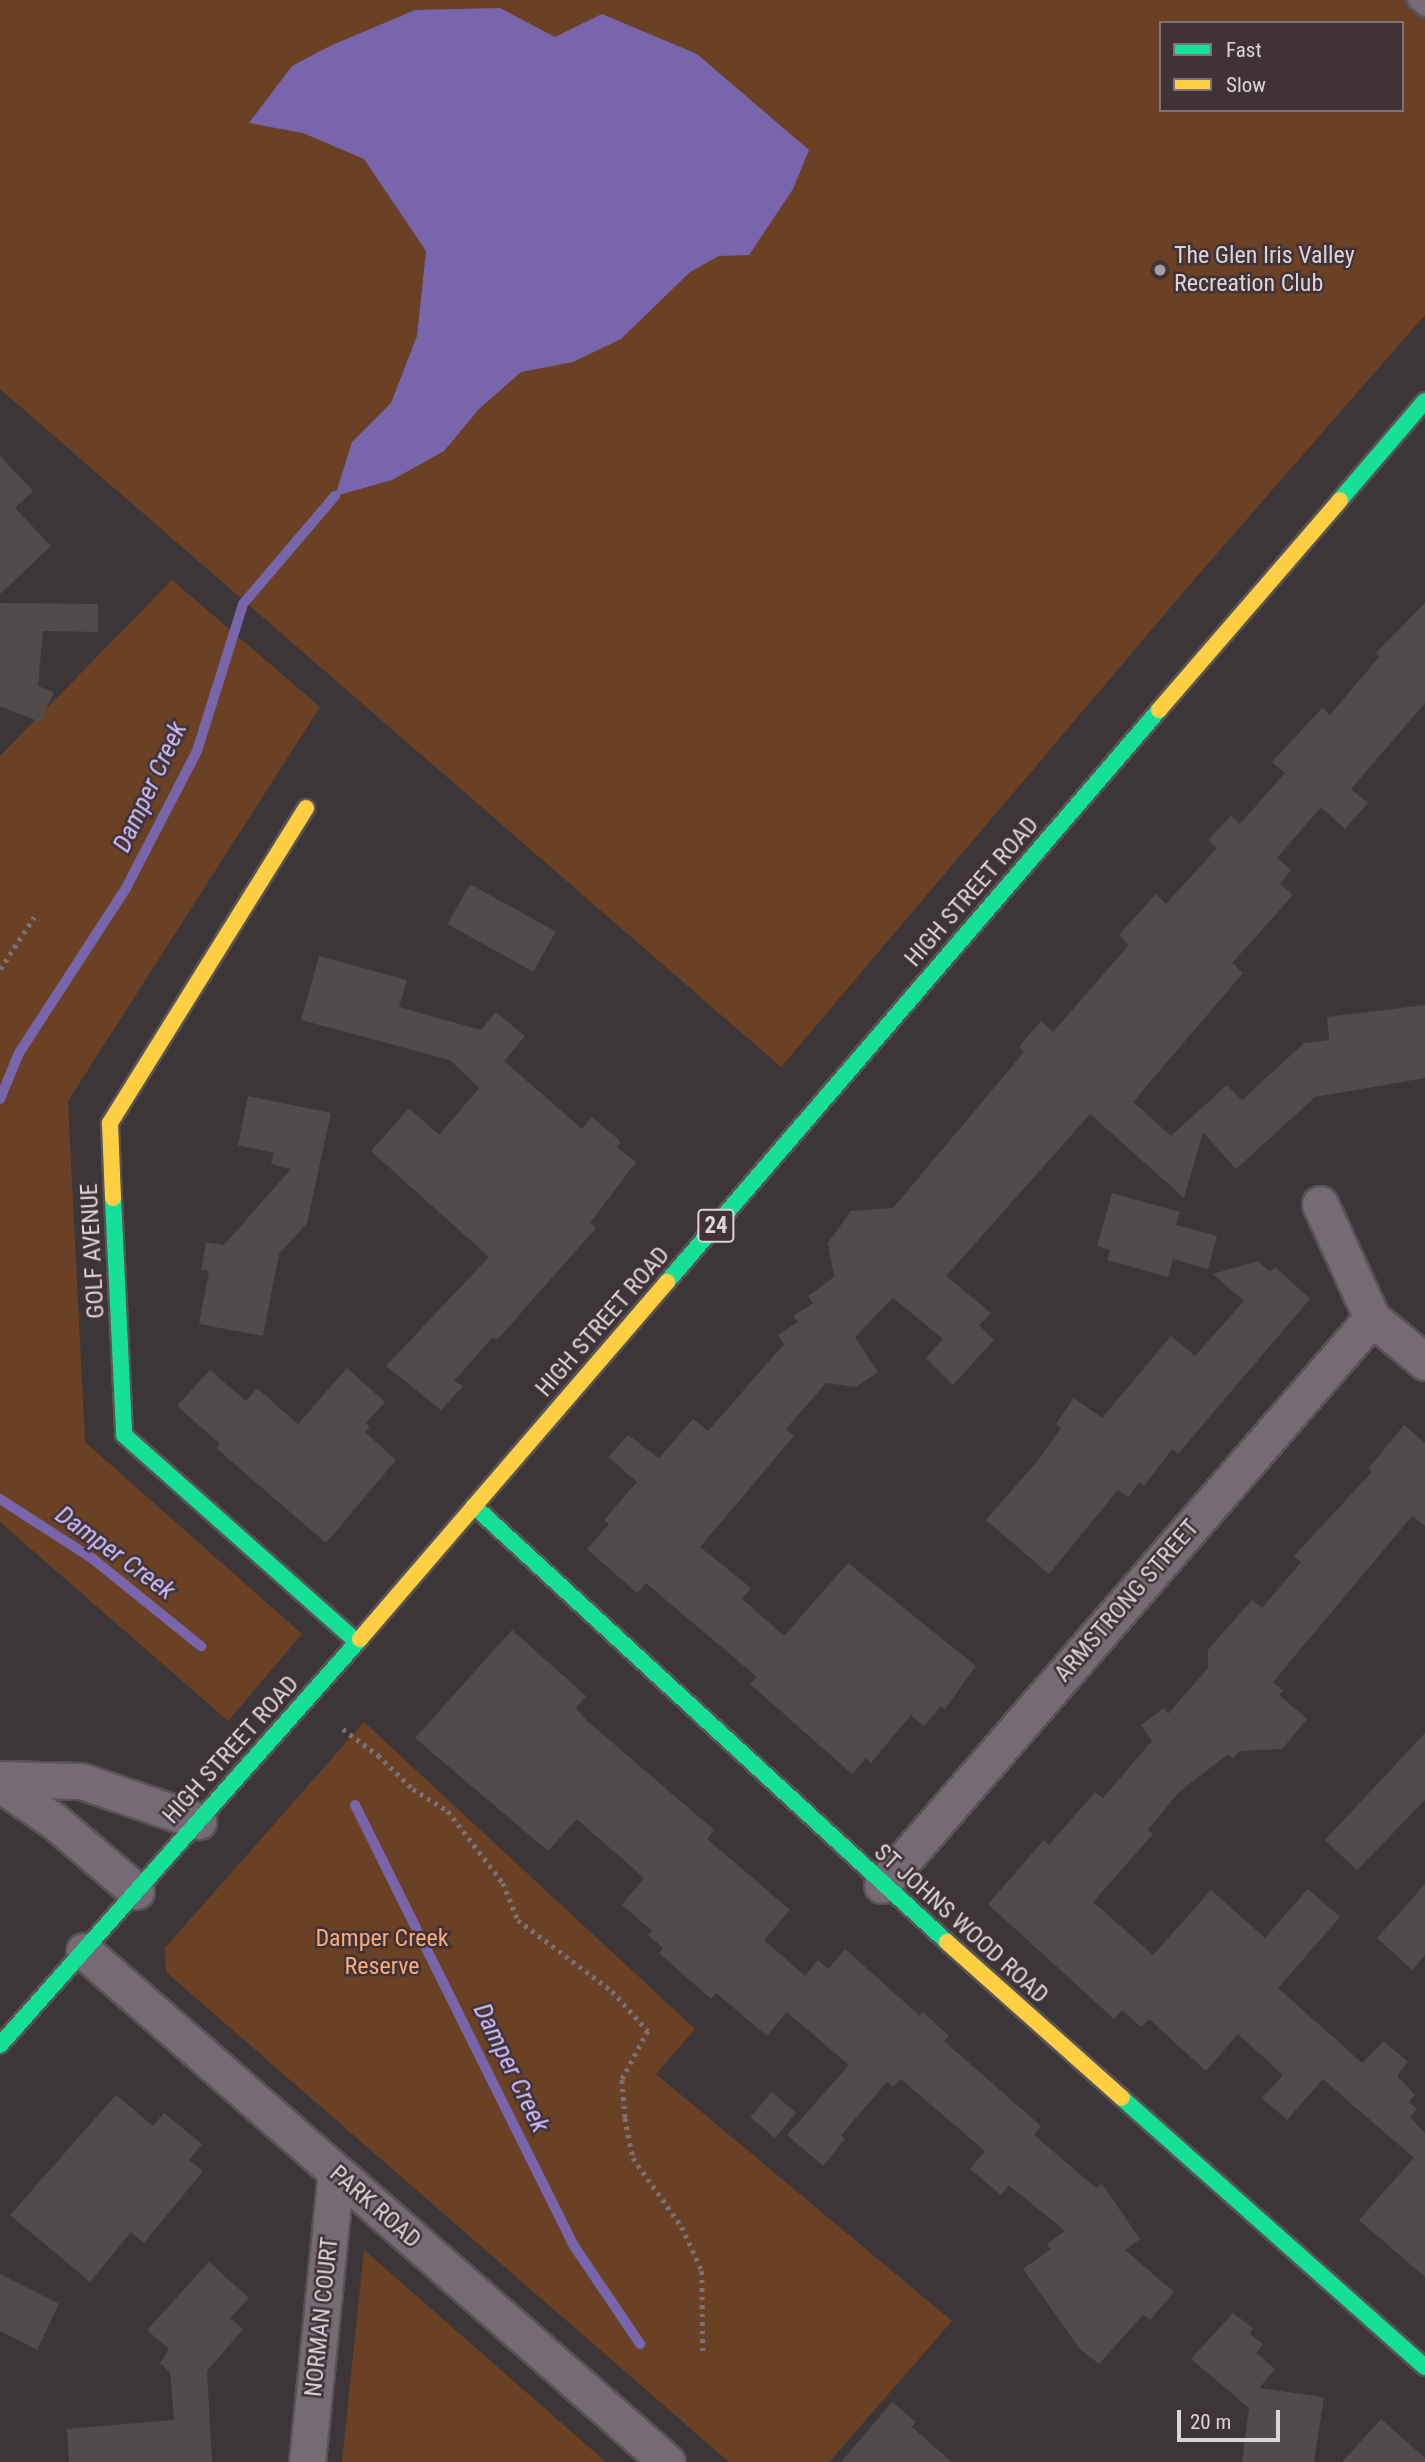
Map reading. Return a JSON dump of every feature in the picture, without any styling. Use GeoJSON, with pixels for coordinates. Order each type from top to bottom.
{"type":"FeatureCollection","features":[{"type":"Feature","properties":{"kind":"street","name":"HIGH STREET ROAD"},"geometry":{"type":"LineString","coordinates":[[0,2045],[358,1642],[1425,401]]}},
{"type":"Feature","properties":{"kind":"street","name":"GOLF AVENUE"},"geometry":{"type":"LineString","coordinates":[[306,808],[110,1124],[124,1435],[358,1642]]}},
{"type":"Feature","properties":{"kind":"street"},"geometry":{"type":"LineString","coordinates":[[1320,1204],[1372,1318],[1425,1362]]}},
{"type":"Feature","properties":{"kind":"street","name":"ARMSTRONG STREET"},"geometry":{"type":"LineString","coordinates":[[882,1885],[1372,1318]]}},
{"type":"Feature","properties":{"kind":"street","name":"ST JOHNS WOOD ROAD"},"geometry":{"type":"LineString","coordinates":[[474,1506],[882,1885],[1424,2366]]}},
{"type":"Feature","properties":{"kind":"street"},"geometry":{"type":"LineString","coordinates":[[0,1781],[80,1782],[198,1821]]}},
{"type":"Feature","properties":{"kind":"street"},"geometry":{"type":"LineString","coordinates":[[0,1781],[54,1821],[136,1891]]}},
{"type":"Feature","properties":{"kind":"street","name":"PARK ROAD"},"geometry":{"type":"LineString","coordinates":[[84,1951],[667,2462]]}},
{"type":"Feature","properties":{"kind":"street","name":"NORMAN COURT"},"geometry":{"type":"LineString","coordinates":[[307,2462],[336,2172]]}},
{"type":"Feature","properties":{"kind":"lane"},"geometry":{"type":"LineString","coordinates":[[1417,0],[1425,7]]}},
{"type":"Feature","properties":{"kind":"path"},"geometry":{"type":"LineString","coordinates":[[0,969],[34,917]]}},
{"type":"Feature","properties":{"kind":"path"},"geometry":{"type":"LineString","coordinates":[[343,1729],[413,1789],[448,1811],[503,1884],[518,1920],[612,1991],[648,2031],[622,2080],[625,2119],[633,2158],[682,2227],[702,2271],[703,2351]]}},
{"type":"Feature","properties":{"kind":"green space"},"geometry":{"type":"Polygon","coordinates":[[[0,0],[1425,0],[1425,315],[1192,582],[781,1067],[0,389],[0,0]]]}},
{"type":"Feature","properties":{"kind":"green space"},"geometry":{"type":"Polygon","coordinates":[[[172,580],[320,707],[68,1101],[85,1442],[302,1634],[228,1721],[0,1522],[0,756],[172,580]]]}},
{"type":"Feature","properties":{"kind":"green space","name":"Damper Creek Reserve"},"geometry":{"type":"Polygon","coordinates":[[[364,1722],[695,2029],[656,2074],[952,2321],[829,2462],[729,2462],[166,1972],[165,1948],[364,1722]]]}},
{"type":"Feature","properties":{"kind":"green space"},"geometry":{"type":"Polygon","coordinates":[[[364,2250],[606,2462],[342,2462],[364,2250]]]}},
{"type":"Feature","properties":{"kind":"shaded area"},"geometry":{"type":"Polygon","coordinates":[[[500,8],[555,37],[602,14],[697,54],[809,150],[793,189],[749,255],[719,256],[690,272],[621,339],[573,362],[521,372],[479,409],[444,451],[392,480],[335,496],[352,442],[391,403],[417,336],[426,251],[364,159],[303,133],[249,123],[292,66],[330,46],[415,10],[500,8]]]}},
{"type":"Feature","properties":{"kind":"building"},"geometry":{"type":"Polygon","coordinates":[[[0,456],[33,491],[15,508],[51,546],[0,594],[0,456]]]}},
{"type":"Feature","properties":{"kind":"building"},"geometry":{"type":"Polygon","coordinates":[[[0,603],[98,604],[98,632],[43,631],[38,686],[54,692],[40,722],[0,706],[0,603]]]}},
{"type":"Feature","properties":{"kind":"building"},"geometry":{"type":"Polygon","coordinates":[[[1425,603],[1425,703],[1351,789],[1368,803],[1345,829],[1321,807],[1277,858],[1291,870],[1280,884],[1293,895],[1232,963],[1243,973],[1133,1102],[1171,1136],[1227,1085],[1242,1100],[1304,1043],[1329,1040],[1327,1017],[1425,1005],[1425,1078],[1315,1097],[1236,1169],[1203,1132],[1184,1198],[1090,1114],[946,1276],[991,1313],[979,1325],[994,1340],[953,1385],[926,1358],[943,1339],[893,1298],[855,1337],[878,1372],[856,1387],[826,1383],[786,1429],[794,1436],[700,1547],[751,1588],[742,1599],[784,1636],[848,1563],[976,1666],[945,1709],[941,1706],[924,1726],[911,1715],[871,1763],[866,1758],[852,1774],[750,1684],[757,1677],[646,1583],[637,1593],[587,1549],[609,1524],[604,1520],[637,1482],[608,1457],[628,1435],[659,1458],[693,1419],[708,1431],[784,1344],[778,1335],[798,1322],[793,1316],[813,1303],[808,1296],[834,1277],[828,1243],[851,1211],[893,1208],[1024,1052],[1019,1047],[1041,1021],[1053,1032],[1129,945],[1119,935],[1156,894],[1166,904],[1217,848],[1208,840],[1231,816],[1240,824],[1285,773],[1272,762],[1322,708],[1330,715],[1380,656],[1376,653],[1425,603]]]}},
{"type":"Feature","properties":{"kind":"building"},"geometry":{"type":"Polygon","coordinates":[[[470,884],[556,932],[533,972],[448,924],[470,884]]]}},
{"type":"Feature","properties":{"kind":"building"},"geometry":{"type":"Polygon","coordinates":[[[319,956],[407,980],[399,1007],[481,1030],[496,1012],[525,1036],[504,1061],[582,1129],[592,1117],[621,1142],[617,1147],[636,1162],[590,1223],[596,1228],[497,1340],[493,1337],[454,1381],[463,1386],[441,1410],[386,1366],[489,1257],[371,1151],[409,1108],[439,1135],[479,1088],[450,1060],[301,1020],[319,956]]]}},
{"type":"Feature","properties":{"kind":"building"},"geometry":{"type":"Polygon","coordinates":[[[248,1096],[331,1113],[307,1223],[279,1254],[263,1336],[199,1324],[209,1271],[201,1270],[206,1242],[224,1245],[291,1169],[271,1164],[274,1153],[238,1145],[248,1096]]]}},
{"type":"Feature","properties":{"kind":"building"},"geometry":{"type":"Polygon","coordinates":[[[1112,1193],[1180,1212],[1176,1225],[1217,1236],[1208,1269],[1173,1259],[1168,1277],[1107,1260],[1110,1250],[1097,1246],[1112,1193]]]}},
{"type":"Feature","properties":{"kind":"building"},"geometry":{"type":"Polygon","coordinates":[[[1258,1261],[1270,1272],[1275,1267],[1310,1299],[1178,1454],[1172,1449],[1144,1486],[1139,1482],[1128,1497],[1118,1490],[1049,1574],[986,1520],[1040,1458],[1061,1428],[1056,1424],[1074,1398],[1102,1418],[1171,1336],[1195,1356],[1244,1301],[1213,1274],[1258,1261]]]}},
{"type":"Feature","properties":{"kind":"building"},"geometry":{"type":"Polygon","coordinates":[[[347,1368],[385,1402],[366,1423],[370,1427],[365,1432],[396,1460],[326,1543],[216,1448],[220,1444],[177,1406],[210,1370],[246,1401],[257,1388],[298,1424],[347,1368]]]}},
{"type":"Feature","properties":{"kind":"building"},"geometry":{"type":"Polygon","coordinates":[[[1404,1425],[1425,1443],[1425,1526],[1412,1516],[1273,1682],[1283,1691],[1279,1695],[1307,1719],[1282,1749],[1239,1751],[1233,1759],[1228,1754],[1178,1793],[1148,1830],[1153,1834],[1093,1902],[1153,1955],[1211,1890],[1265,1938],[1308,1889],[1340,1917],[1278,1988],[1362,2063],[1384,2041],[1408,2062],[1397,2076],[1415,2095],[1409,2102],[1417,2109],[1410,2117],[1425,2133],[1425,2277],[1359,2220],[1414,2158],[1323,2079],[1287,2120],[1262,2098],[1283,2075],[1238,2034],[1206,2071],[1149,2019],[1141,2027],[1122,2010],[1114,2019],[988,1904],[1044,1840],[1049,1845],[1095,1792],[1103,1798],[1152,1741],[1141,1725],[1164,1708],[1168,1714],[1208,1668],[1208,1650],[1252,1600],[1262,1608],[1301,1562],[1294,1556],[1372,1472],[1368,1469],[1404,1425]]]}},
{"type":"Feature","properties":{"kind":"building"},"geometry":{"type":"Polygon","coordinates":[[[512,1630],[586,1696],[576,1708],[586,1720],[714,1830],[707,1839],[790,1910],[764,1940],[805,1976],[818,1960],[828,1969],[845,1949],[920,2016],[923,2012],[949,2036],[944,2041],[1041,2126],[1034,2135],[1096,2188],[1102,2184],[1140,2239],[1125,2250],[1174,2292],[1150,2320],[1143,2315],[1099,2364],[1080,2349],[1023,2269],[1051,2249],[1047,2244],[1065,2231],[1009,2185],[1001,2195],[970,2169],[985,2151],[901,2079],[893,2087],[887,2082],[841,2135],[845,2139],[823,2166],[787,2135],[849,2065],[787,2012],[767,2036],[716,1993],[711,1999],[659,1953],[663,1948],[648,1935],[652,1931],[622,1905],[644,1878],[577,1819],[548,1851],[415,1738],[512,1630]]]}},
{"type":"Feature","properties":{"kind":"building"},"geometry":{"type":"Polygon","coordinates":[[[1425,1733],[1425,1800],[1357,1870],[1325,1840],[1425,1733]]]}},
{"type":"Feature","properties":{"kind":"building"},"geometry":{"type":"Polygon","coordinates":[[[1425,1884],[1425,1955],[1412,1970],[1377,1938],[1425,1884]]]}},
{"type":"Feature","properties":{"kind":"building"},"geometry":{"type":"Polygon","coordinates":[[[772,2092],[796,2113],[775,2138],[750,2117],[772,2092]]]}},
{"type":"Feature","properties":{"kind":"building"},"geometry":{"type":"Polygon","coordinates":[[[116,2095],[153,2126],[164,2113],[202,2144],[189,2160],[203,2171],[144,2243],[131,2232],[90,2282],[10,2215],[116,2095]]]}},
{"type":"Feature","properties":{"kind":"building"},"geometry":{"type":"Polygon","coordinates":[[[209,2262],[249,2298],[230,2318],[243,2329],[207,2371],[212,2462],[69,2462],[67,2429],[174,2420],[170,2372],[160,2363],[169,2349],[147,2330],[209,2262]]]}},
{"type":"Feature","properties":{"kind":"building"},"geometry":{"type":"Polygon","coordinates":[[[0,2274],[59,2304],[37,2350],[0,2331],[0,2274]]]}},
{"type":"Feature","properties":{"kind":"building"},"geometry":{"type":"Polygon","coordinates":[[[1233,2313],[1253,2328],[1250,2334],[1263,2344],[1256,2353],[1275,2369],[1259,2388],[1324,2397],[1314,2462],[1242,2462],[1249,2408],[1191,2359],[1233,2313]]]}},
{"type":"Feature","properties":{"kind":"building"},"geometry":{"type":"Polygon","coordinates":[[[892,2402],[916,2422],[912,2427],[952,2462],[841,2462],[892,2402]]]}},
{"type":"Feature","properties":{"kind":"building"},"geometry":{"type":"Polygon","coordinates":[[[1381,2419],[1425,2458],[1425,2462],[1342,2462],[1381,2419]]]}},
{"type":"Feature","properties":{"kind":"waterway","name":"Damper Creek"},"geometry":{"type":"LineString","coordinates":[[0,1099],[19,1053],[126,888],[197,751],[243,604],[335,496]]}},
{"type":"Feature","properties":{"kind":"waterway","name":"Damper Creek"},"geometry":{"type":"LineString","coordinates":[[0,1499],[93,1559],[201,1646]]}},
{"type":"Feature","properties":{"kind":"waterway","name":"Damper Creek"},"geometry":{"type":"LineString","coordinates":[[355,1805],[572,2243],[640,2344]]}},
{"type":"Feature","properties":{"kind":"traffic: fast"},"geometry":{"type":"LineString","coordinates":[[1340,500],[1425,401]]}},
{"type":"Feature","properties":{"kind":"traffic: fast"},"geometry":{"type":"LineString","coordinates":[[667,1282],[1159,710]]}},
{"type":"Feature","properties":{"kind":"traffic: fast"},"geometry":{"type":"LineString","coordinates":[[113,1198],[124,1435],[357,1642]]}},
{"type":"Feature","properties":{"kind":"traffic: fast"},"geometry":{"type":"LineString","coordinates":[[474,1506],[947,1942]]}},
{"type":"Feature","properties":{"kind":"traffic: fast"},"geometry":{"type":"LineString","coordinates":[[0,2045],[360,1639]]}},
{"type":"Feature","properties":{"kind":"traffic: fast"},"geometry":{"type":"LineString","coordinates":[[1122,2098],[1425,2367]]}},
{"type":"Feature","properties":{"kind":"traffic: slow"},"geometry":{"type":"LineString","coordinates":[[1159,710],[1340,500]]}},
{"type":"Feature","properties":{"kind":"traffic: slow"},"geometry":{"type":"LineString","coordinates":[[113,1198],[110,1123],[306,808]]}},
{"type":"Feature","properties":{"kind":"traffic: slow"},"geometry":{"type":"LineString","coordinates":[[360,1639],[667,1282]]}},
{"type":"Feature","properties":{"kind":"traffic: slow"},"geometry":{"type":"LineString","coordinates":[[947,1942],[1122,2098]]}},
{"type":"Feature","properties":{"kind":"place","name":"The Glen Iris Valley Recreation Club"},"geometry":{"type":"Point","coordinates":[1160,270]}}]}
